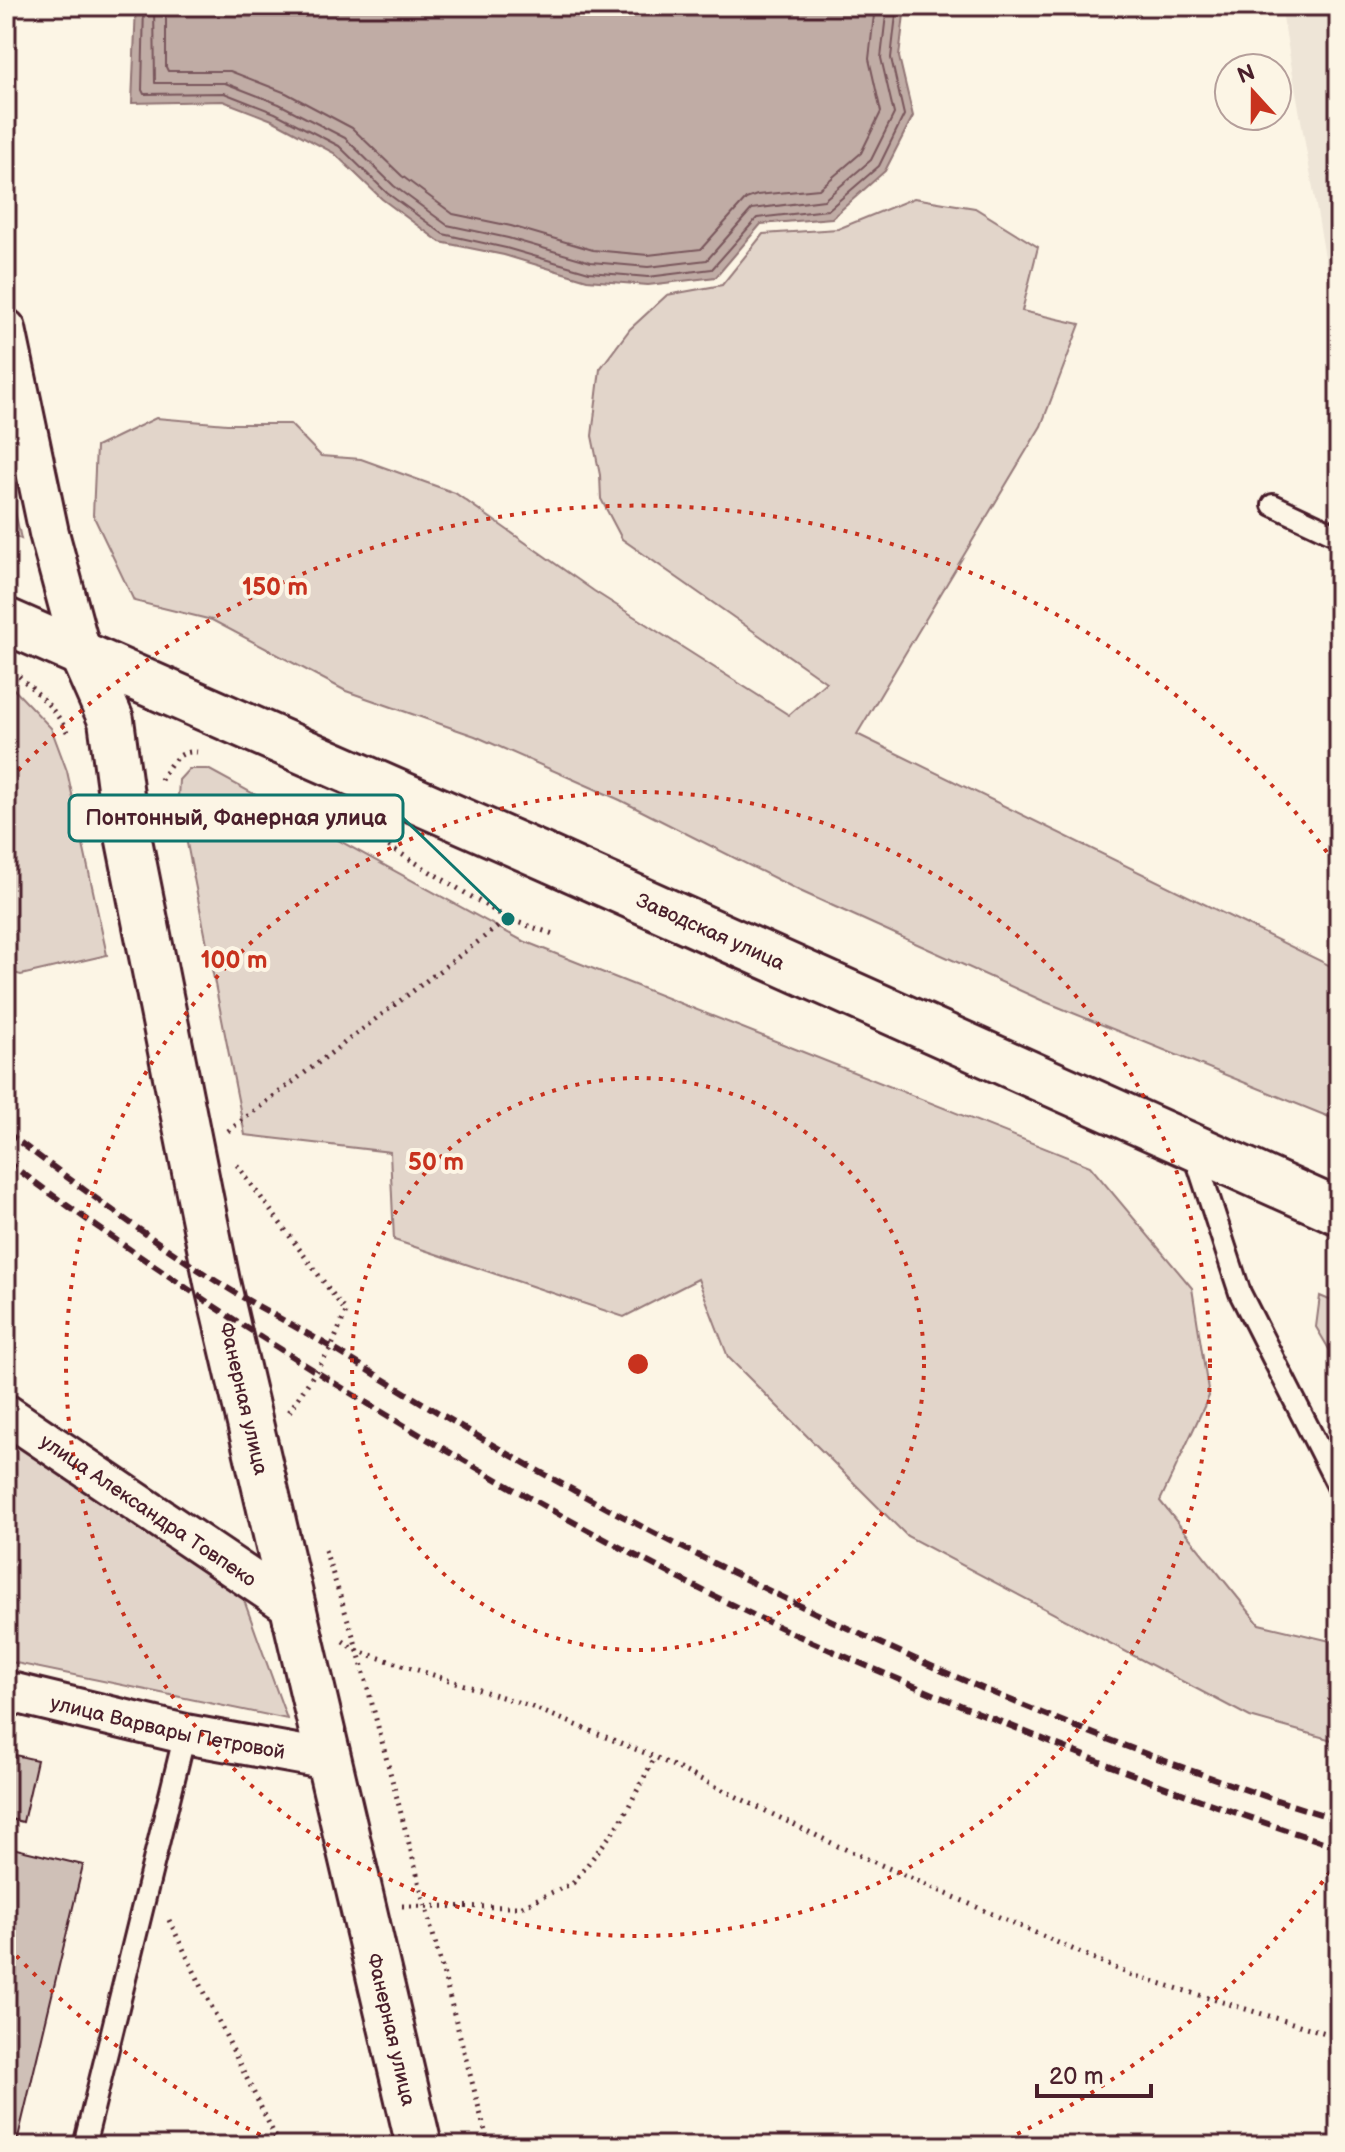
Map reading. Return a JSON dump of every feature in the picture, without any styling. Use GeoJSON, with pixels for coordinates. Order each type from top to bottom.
{"type":"FeatureCollection","features":[{"type":"Feature","properties":{"kind":"street"},"geometry":{"type":"LineString","coordinates":[[6,329],[49,533],[81,652]]}},
{"type":"Feature","properties":{"kind":"street","name":"Заводская улица"},"geometry":{"type":"LineString","coordinates":[[6,621],[1339,1212]]}},
{"type":"Feature","properties":{"kind":"street","name":"Фанерная улица"},"geometry":{"type":"LineString","coordinates":[[81,652],[111,720],[123,810],[214,1267],[419,2146]]}},
{"type":"Feature","properties":{"kind":"street","name":"улица Александра Товпеко"},"geometry":{"type":"LineString","coordinates":[[6,1414],[292,1607]]}},
{"type":"Feature","properties":{"kind":"street","name":"улица Варвары Петровой"},"geometry":{"type":"LineString","coordinates":[[6,1691],[185,1734],[329,1760]]}},
{"type":"Feature","properties":{"kind":"lane"},"geometry":{"type":"LineString","coordinates":[[1273,505],[1339,536]]}},
{"type":"Feature","properties":{"kind":"lane"},"geometry":{"type":"LineString","coordinates":[[1192,1145],[1240,1293],[1339,1488]]}},
{"type":"Feature","properties":{"kind":"lane"},"geometry":{"type":"LineString","coordinates":[[84,2146],[185,1734]]}},
{"type":"Feature","properties":{"kind":"path"},"geometry":{"type":"LineString","coordinates":[[6,666],[62,719],[72,742]]}},
{"type":"Feature","properties":{"kind":"path"},"geometry":{"type":"LineString","coordinates":[[159,793],[161,780],[171,761],[191,751],[201,753]]}},
{"type":"Feature","properties":{"kind":"path"},"geometry":{"type":"LineString","coordinates":[[324,807],[508,919],[553,934]]}},
{"type":"Feature","properties":{"kind":"path"},"geometry":{"type":"LineString","coordinates":[[217,1139],[508,919]]}},
{"type":"Feature","properties":{"kind":"path"},"geometry":{"type":"LineString","coordinates":[[236,1164],[346,1312],[331,1348],[284,1421]]}},
{"type":"Feature","properties":{"kind":"path"},"geometry":{"type":"LineString","coordinates":[[321,1536],[358,1651],[489,2146]]}},
{"type":"Feature","properties":{"kind":"path"},"geometry":{"type":"LineString","coordinates":[[292,1607],[358,1651],[527,1705],[655,1757],[838,1846],[1129,1974],[1339,2037]]}},
{"type":"Feature","properties":{"kind":"path"},"geometry":{"type":"LineString","coordinates":[[363,1907],[520,1907],[573,1883],[620,1823],[655,1757]]}},
{"type":"Feature","properties":{"kind":"path"},"geometry":{"type":"LineString","coordinates":[[150,1879],[280,2146]]}},
{"type":"Feature","properties":{"kind":"shaded area"},"geometry":{"type":"Polygon","coordinates":[[[1281,6],[1339,6],[1339,285],[1329,280],[1293,74],[1293,52],[1289,52],[1281,6]]]}},
{"type":"Feature","properties":{"kind":"shaded area"},"geometry":{"type":"Polygon","coordinates":[[[914,198],[975,208],[1038,247],[1022,311],[1080,324],[1041,426],[857,734],[1339,970],[1339,1121],[1041,1000],[800,891],[620,800],[475,736],[346,691],[212,620],[134,601],[93,515],[96,447],[156,418],[227,424],[290,424],[321,456],[361,459],[455,493],[594,591],[789,715],[826,682],[622,539],[601,499],[600,475],[592,436],[600,369],[630,329],[667,295],[722,285],[763,234],[838,229],[914,198]]]}},
{"type":"Feature","properties":{"kind":"shaded area"},"geometry":{"type":"Polygon","coordinates":[[[6,471],[21,539],[6,532],[6,471]]]}},
{"type":"Feature","properties":{"kind":"shaded area"},"geometry":{"type":"Polygon","coordinates":[[[6,681],[51,728],[67,771],[107,955],[21,975],[6,971],[6,681]]]}},
{"type":"Feature","properties":{"kind":"shaded area"},"geometry":{"type":"Polygon","coordinates":[[[189,769],[208,769],[521,940],[1090,1166],[1192,1288],[1209,1396],[1160,1501],[1259,1624],[1339,1643],[1339,1742],[1250,1717],[907,1536],[728,1357],[698,1279],[624,1317],[394,1240],[390,1152],[245,1135],[178,798],[179,780],[189,769]]]}},
{"type":"Feature","properties":{"kind":"shaded area"},"geometry":{"type":"Polygon","coordinates":[[[1320,1296],[1339,1304],[1339,1366],[1316,1327],[1320,1296]]]}},
{"type":"Feature","properties":{"kind":"shaded area"},"geometry":{"type":"Polygon","coordinates":[[[6,1430],[237,1581],[287,1719],[6,1661],[6,1430]]]}},
{"type":"Feature","properties":{"kind":"water"},"geometry":{"type":"Polygon","coordinates":[[[136,6],[905,6],[899,57],[913,116],[885,171],[832,218],[761,224],[716,277],[648,285],[587,280],[504,255],[440,242],[382,199],[334,153],[272,120],[223,101],[132,103],[136,6]]]}},
{"type":"Feature","properties":{"kind":"building"},"geometry":{"type":"Polygon","coordinates":[[[6,1753],[37,1760],[23,1822],[6,1818],[6,1753]]]}},
{"type":"Feature","properties":{"kind":"building"},"geometry":{"type":"Polygon","coordinates":[[[8,1847],[83,1865],[16,2146],[6,2146],[8,1847]]]}},
{"type":"Feature","properties":{"kind":"railway"},"geometry":{"type":"LineString","coordinates":[[6,1132],[136,1227],[230,1290],[514,1457],[666,1539],[854,1631],[1046,1715],[1143,1753],[1339,1820]]}},
{"type":"Feature","properties":{"kind":"railway"},"geometry":{"type":"LineString","coordinates":[[6,1161],[170,1277],[338,1386],[511,1488],[688,1583],[842,1655],[1041,1738],[1125,1772],[1339,1847]]}},
{"type":"Feature","properties":{"kind":"place","name":"Понтонный, Фанерная улица"},"geometry":{"type":"Point","coordinates":[508,919]}}]}
